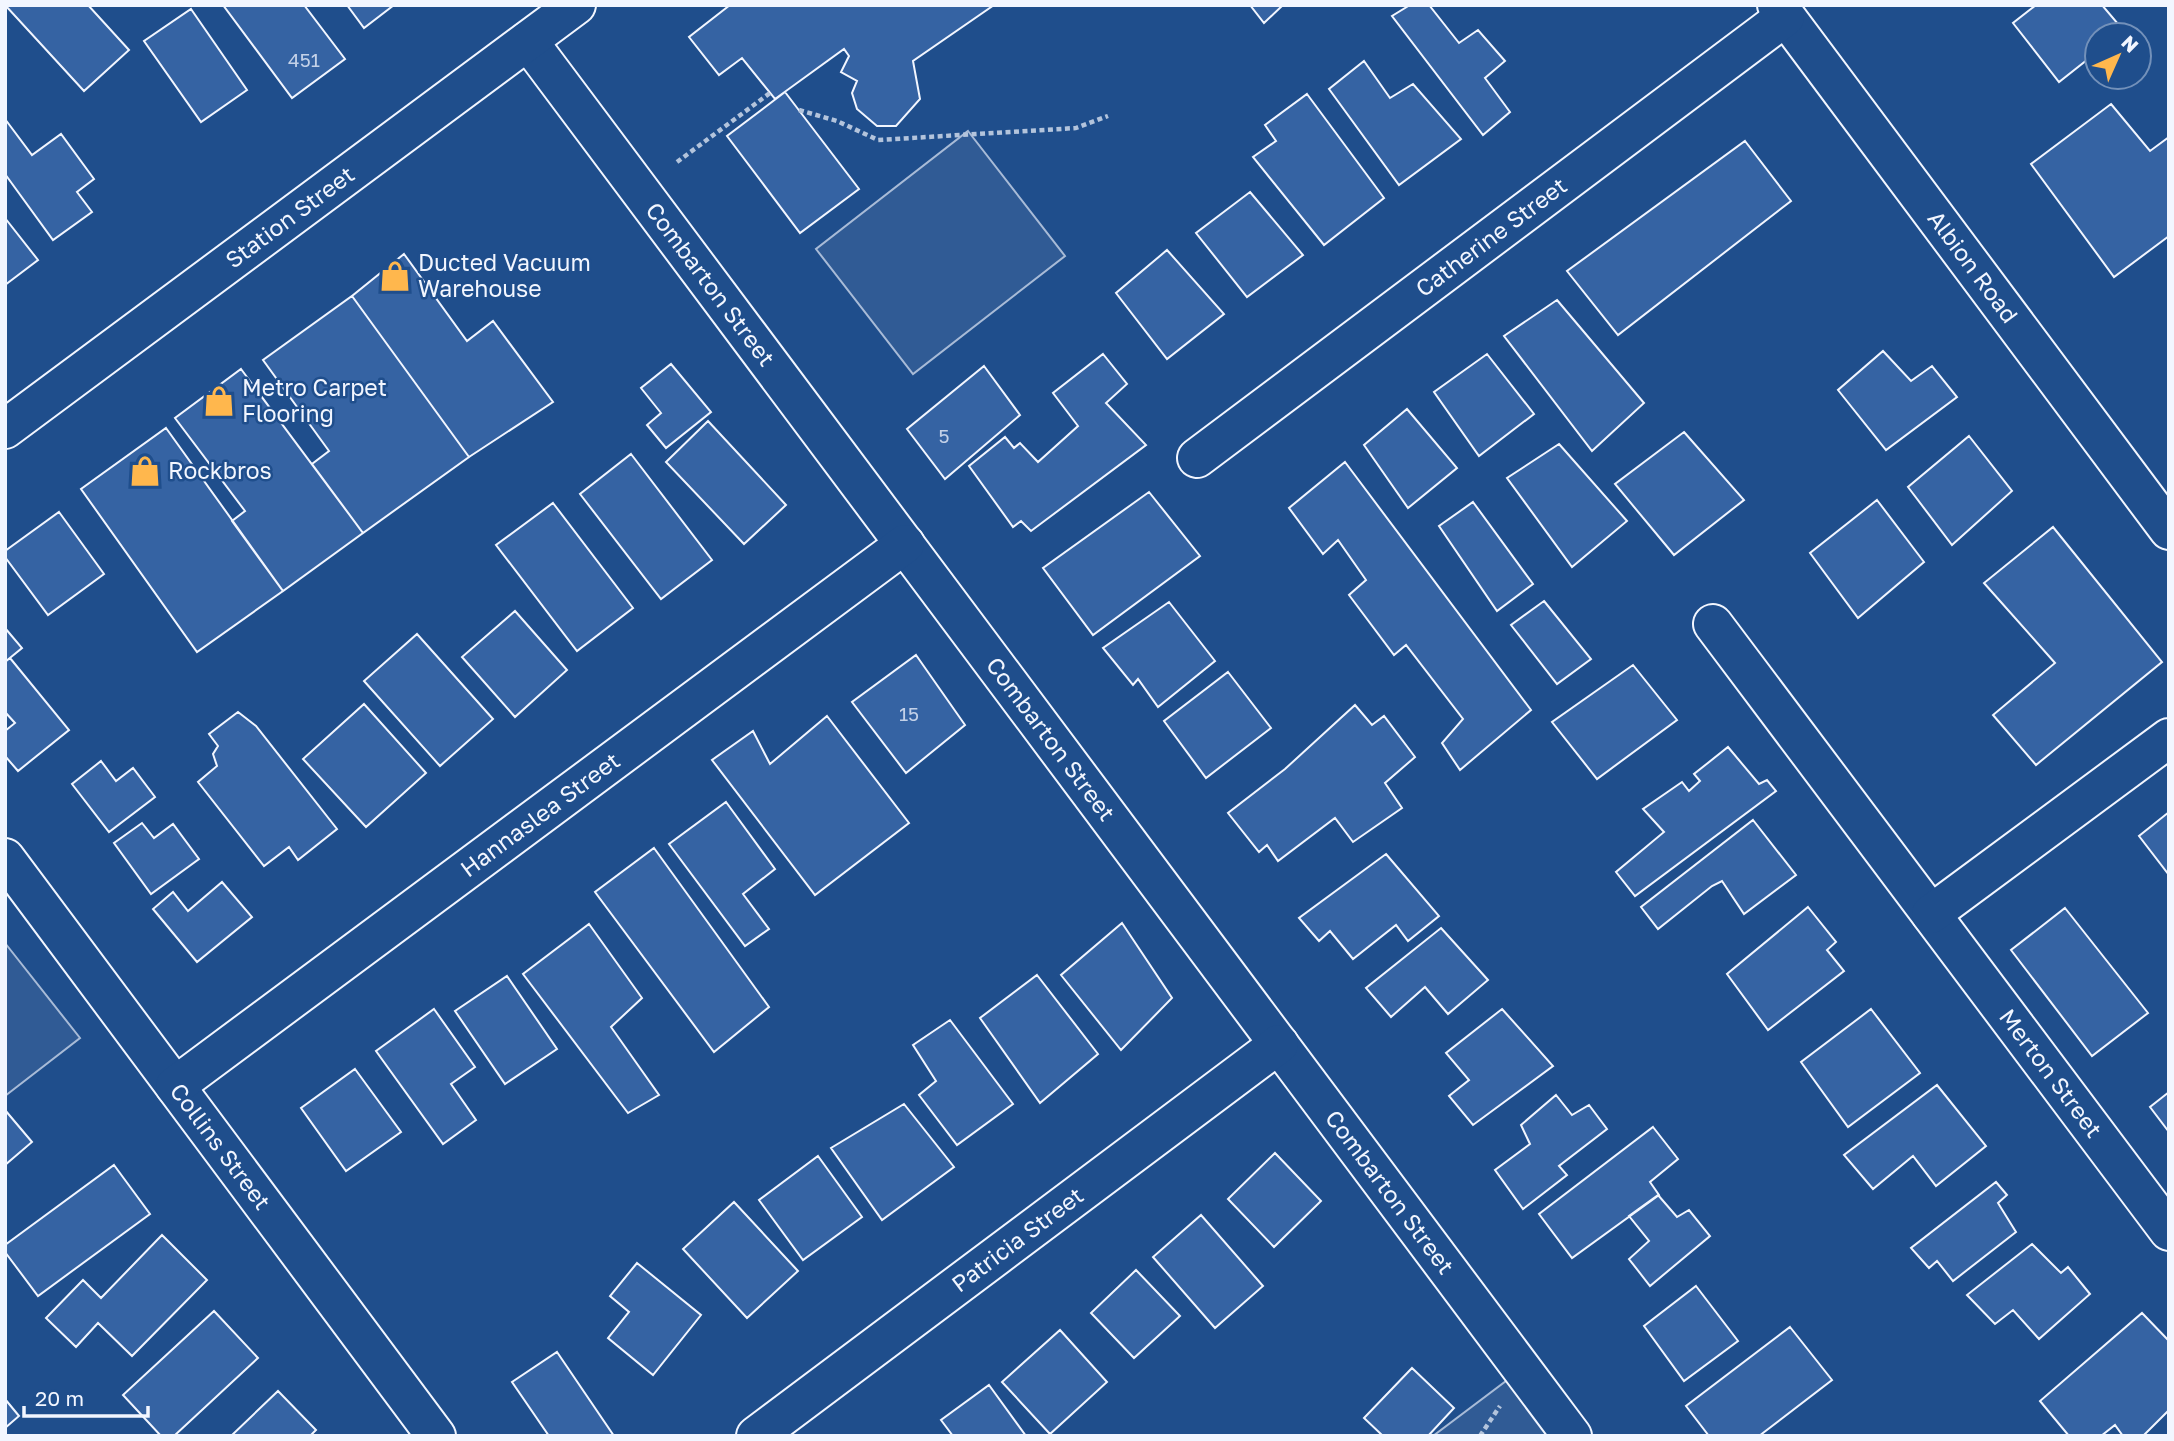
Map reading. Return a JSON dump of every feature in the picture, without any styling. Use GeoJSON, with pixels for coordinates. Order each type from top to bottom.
{"type":"FeatureCollection","features":[{"type":"Feature","properties":{"kind":"street","name":"Catherine Street"},"geometry":{"type":"LineString","coordinates":[[1197,458],[1781,11]]}},
{"type":"Feature","properties":{"kind":"street","name":"Albion Road"},"geometry":{"type":"LineString","coordinates":[[1781,11],[2169,530]]}},
{"type":"Feature","properties":{"kind":"street","name":"Station Street"},"geometry":{"type":"LineString","coordinates":[[5,429],[547,19]]}},
{"type":"Feature","properties":{"kind":"street","name":"Combarton Street"},"geometry":{"type":"LineString","coordinates":[[547,19],[905,544],[1572,1436]]}},
{"type":"Feature","properties":{"kind":"street","name":"Hannaslea Street"},"geometry":{"type":"LineString","coordinates":[[175,1086],[905,544]]}},
{"type":"Feature","properties":{"kind":"street","name":"Merton Street"},"geometry":{"type":"LineString","coordinates":[[1713,624],[2169,1231]]}},
{"type":"Feature","properties":{"kind":"street"},"geometry":{"type":"LineString","coordinates":[[1931,914],[2169,738]]}},
{"type":"Feature","properties":{"kind":"street","name":"Collins Street"},"geometry":{"type":"LineString","coordinates":[[5,858],[436,1436]]}},
{"type":"Feature","properties":{"kind":"street","name":"Patricia Street"},"geometry":{"type":"LineString","coordinates":[[756,1436],[1279,1044]]}},
{"type":"Feature","properties":{"kind":"path"},"geometry":{"type":"LineString","coordinates":[[677,162],[770,93]]}},
{"type":"Feature","properties":{"kind":"path"},"geometry":{"type":"LineString","coordinates":[[799,110],[837,121],[877,140],[1076,128],[1108,116]]}},
{"type":"Feature","properties":{"kind":"shaded area"},"geometry":{"type":"Polygon","coordinates":[[[968,131],[1065,256],[913,374],[816,249],[968,131]]]}},
{"type":"Feature","properties":{"kind":"shaded area"},"geometry":{"type":"Polygon","coordinates":[[[5,943],[80,1038],[5,1096],[5,943]]]}},
{"type":"Feature","properties":{"kind":"shaded area"},"geometry":{"type":"Polygon","coordinates":[[[1522,1369],[1572,1436],[1433,1436],[1522,1369]]]}},
{"type":"Feature","properties":{"kind":"building"},"geometry":{"type":"Polygon","coordinates":[[[5,5],[88,5],[129,50],[84,91],[5,5]]]}},
{"type":"Feature","properties":{"kind":"building"},"geometry":{"type":"Polygon","coordinates":[[[223,5],[304,5],[345,59],[292,98],[223,5]]]}},
{"type":"Feature","properties":{"kind":"building"},"geometry":{"type":"Polygon","coordinates":[[[347,5],[394,5],[364,28],[347,5]]]}},
{"type":"Feature","properties":{"kind":"building"},"geometry":{"type":"Polygon","coordinates":[[[730,5],[994,5],[913,61],[920,99],[896,126],[877,126],[857,109],[852,93],[857,81],[841,72],[849,56],[844,49],[775,99],[742,58],[719,75],[689,37],[730,5]]]}},
{"type":"Feature","properties":{"kind":"building"},"geometry":{"type":"Polygon","coordinates":[[[1250,5],[1283,5],[1264,23],[1250,5]]]}},
{"type":"Feature","properties":{"kind":"building"},"geometry":{"type":"Polygon","coordinates":[[[1410,5],[1429,5],[1459,43],[1478,30],[1505,61],[1485,78],[1510,112],[1483,135],[1392,16],[1410,5]]]}},
{"type":"Feature","properties":{"kind":"building"},"geometry":{"type":"Polygon","coordinates":[[[2036,5],[2102,5],[2116,21],[2083,21],[2083,63],[2059,82],[2013,23],[2036,5]]]}},
{"type":"Feature","properties":{"kind":"building"},"geometry":{"type":"Polygon","coordinates":[[[191,9],[247,90],[201,122],[144,41],[191,9]]]}},
{"type":"Feature","properties":{"kind":"building"},"geometry":{"type":"Polygon","coordinates":[[[1364,61],[1390,98],[1413,84],[1461,139],[1399,185],[1329,89],[1364,61]]]}},
{"type":"Feature","properties":{"kind":"building"},"geometry":{"type":"Polygon","coordinates":[[[785,92],[859,189],[800,233],[727,136],[785,92]]]}},
{"type":"Feature","properties":{"kind":"building"},"geometry":{"type":"Polygon","coordinates":[[[1307,94],[1384,198],[1324,245],[1253,157],[1276,141],[1265,125],[1307,94]]]}},
{"type":"Feature","properties":{"kind":"building"},"geometry":{"type":"Polygon","coordinates":[[[2111,104],[2150,151],[2169,137],[2169,236],[2114,277],[2031,164],[2111,104]]]}},
{"type":"Feature","properties":{"kind":"building"},"geometry":{"type":"Polygon","coordinates":[[[5,119],[32,155],[61,134],[94,179],[77,192],[92,212],[53,240],[5,174],[5,119]]]}},
{"type":"Feature","properties":{"kind":"building"},"geometry":{"type":"Polygon","coordinates":[[[1745,141],[1791,201],[1618,335],[1567,271],[1745,141]]]}},
{"type":"Feature","properties":{"kind":"building"},"geometry":{"type":"Polygon","coordinates":[[[1250,192],[1303,255],[1247,297],[1196,233],[1250,192]]]}},
{"type":"Feature","properties":{"kind":"building"},"geometry":{"type":"Polygon","coordinates":[[[5,218],[38,260],[5,285],[5,218]]]}},
{"type":"Feature","properties":{"kind":"building"},"geometry":{"type":"Polygon","coordinates":[[[1167,250],[1224,314],[1167,359],[1116,293],[1167,250]]]}},
{"type":"Feature","properties":{"kind":"building"},"geometry":{"type":"Polygon","coordinates":[[[404,254],[467,341],[493,321],[553,402],[469,457],[352,296],[404,254]]]}},
{"type":"Feature","properties":{"kind":"building"},"geometry":{"type":"Polygon","coordinates":[[[352,296],[469,457],[363,533],[312,464],[329,451],[263,360],[352,296]]]}},
{"type":"Feature","properties":{"kind":"building"},"geometry":{"type":"Polygon","coordinates":[[[1557,300],[1644,403],[1592,451],[1504,336],[1557,300]]]}},
{"type":"Feature","properties":{"kind":"building"},"geometry":{"type":"Polygon","coordinates":[[[1883,351],[1911,381],[1932,366],[1957,397],[1886,450],[1838,390],[1883,351]]]}},
{"type":"Feature","properties":{"kind":"building"},"geometry":{"type":"Polygon","coordinates":[[[1103,354],[1127,384],[1106,403],[1146,445],[1031,531],[1021,521],[1013,527],[969,466],[1005,437],[1014,448],[1020,443],[1038,462],[1078,426],[1053,393],[1103,354]]]}},
{"type":"Feature","properties":{"kind":"building"},"geometry":{"type":"Polygon","coordinates":[[[1487,354],[1534,414],[1479,456],[1434,392],[1487,354]]]}},
{"type":"Feature","properties":{"kind":"building"},"geometry":{"type":"Polygon","coordinates":[[[671,364],[711,412],[666,448],[647,425],[661,413],[641,388],[671,364]]]}},
{"type":"Feature","properties":{"kind":"building"},"geometry":{"type":"Polygon","coordinates":[[[984,366],[1020,415],[945,479],[907,429],[984,366]]]}},
{"type":"Feature","properties":{"kind":"building"},"geometry":{"type":"Polygon","coordinates":[[[241,369],[363,533],[283,591],[232,521],[245,511],[175,418],[241,369]]]}},
{"type":"Feature","properties":{"kind":"building"},"geometry":{"type":"Polygon","coordinates":[[[1407,409],[1457,468],[1408,508],[1364,445],[1407,409]]]}},
{"type":"Feature","properties":{"kind":"building"},"geometry":{"type":"Polygon","coordinates":[[[708,421],[786,505],[744,544],[666,462],[708,421]]]}},
{"type":"Feature","properties":{"kind":"building"},"geometry":{"type":"Polygon","coordinates":[[[166,428],[283,591],[197,652],[81,489],[166,428]]]}},
{"type":"Feature","properties":{"kind":"building"},"geometry":{"type":"Polygon","coordinates":[[[1684,432],[1744,500],[1674,555],[1615,484],[1684,432]]]}},
{"type":"Feature","properties":{"kind":"building"},"geometry":{"type":"Polygon","coordinates":[[[1969,436],[2012,491],[1952,545],[1908,487],[1969,436]]]}},
{"type":"Feature","properties":{"kind":"building"},"geometry":{"type":"Polygon","coordinates":[[[1559,444],[1627,521],[1572,567],[1507,478],[1559,444]]]}},
{"type":"Feature","properties":{"kind":"building"},"geometry":{"type":"Polygon","coordinates":[[[631,454],[712,560],[661,599],[580,494],[631,454]]]}},
{"type":"Feature","properties":{"kind":"building"},"geometry":{"type":"Polygon","coordinates":[[[1345,462],[1531,710],[1460,770],[1442,743],[1463,719],[1406,645],[1394,655],[1349,595],[1366,580],[1338,540],[1323,554],[1289,508],[1345,462]]]}},
{"type":"Feature","properties":{"kind":"building"},"geometry":{"type":"Polygon","coordinates":[[[1149,492],[1200,556],[1093,635],[1043,568],[1149,492]]]}},
{"type":"Feature","properties":{"kind":"building"},"geometry":{"type":"Polygon","coordinates":[[[1877,500],[1924,562],[1858,618],[1810,553],[1877,500]]]}},
{"type":"Feature","properties":{"kind":"building"},"geometry":{"type":"Polygon","coordinates":[[[1473,502],[1533,584],[1497,611],[1439,526],[1473,502]]]}},
{"type":"Feature","properties":{"kind":"building"},"geometry":{"type":"Polygon","coordinates":[[[553,503],[633,608],[577,651],[496,545],[553,503]]]}},
{"type":"Feature","properties":{"kind":"building"},"geometry":{"type":"Polygon","coordinates":[[[59,512],[104,574],[48,615],[5,557],[5,551],[59,512]]]}},
{"type":"Feature","properties":{"kind":"building"},"geometry":{"type":"Polygon","coordinates":[[[2053,527],[2162,662],[2036,765],[1993,715],[2055,663],[1984,583],[2053,527]]]}},
{"type":"Feature","properties":{"kind":"building"},"geometry":{"type":"Polygon","coordinates":[[[1544,601],[1591,659],[1557,684],[1511,625],[1544,601]]]}},
{"type":"Feature","properties":{"kind":"building"},"geometry":{"type":"Polygon","coordinates":[[[1169,602],[1215,661],[1158,707],[1138,679],[1133,685],[1103,648],[1169,602]]]}},
{"type":"Feature","properties":{"kind":"building"},"geometry":{"type":"Polygon","coordinates":[[[515,611],[567,670],[515,717],[462,657],[515,611]]]}},
{"type":"Feature","properties":{"kind":"building"},"geometry":{"type":"Polygon","coordinates":[[[5,628],[22,648],[5,662],[5,628]]]}},
{"type":"Feature","properties":{"kind":"building"},"geometry":{"type":"Polygon","coordinates":[[[417,634],[493,719],[440,766],[364,681],[417,634]]]}},
{"type":"Feature","properties":{"kind":"building"},"geometry":{"type":"Polygon","coordinates":[[[916,655],[965,725],[906,773],[852,702],[916,655]]]}},
{"type":"Feature","properties":{"kind":"building"},"geometry":{"type":"Polygon","coordinates":[[[10,658],[69,730],[18,771],[5,756],[5,731],[15,723],[5,712],[5,662],[10,658]]]}},
{"type":"Feature","properties":{"kind":"building"},"geometry":{"type":"Polygon","coordinates":[[[1633,665],[1677,720],[1597,779],[1552,722],[1633,665]]]}},
{"type":"Feature","properties":{"kind":"building"},"geometry":{"type":"Polygon","coordinates":[[[1228,672],[1271,728],[1206,778],[1164,721],[1228,672]]]}},
{"type":"Feature","properties":{"kind":"building"},"geometry":{"type":"Polygon","coordinates":[[[364,704],[426,773],[366,827],[303,759],[364,704]]]}},
{"type":"Feature","properties":{"kind":"building"},"geometry":{"type":"Polygon","coordinates":[[[1355,705],[1372,725],[1384,716],[1415,757],[1385,783],[1402,808],[1353,842],[1335,818],[1278,861],[1267,845],[1259,852],[1228,813],[1285,769],[1355,705]]]}},
{"type":"Feature","properties":{"kind":"building"},"geometry":{"type":"Polygon","coordinates":[[[238,712],[256,726],[337,829],[298,860],[289,847],[264,866],[198,782],[217,766],[213,754],[218,746],[209,734],[238,712]]]}},
{"type":"Feature","properties":{"kind":"building"},"geometry":{"type":"Polygon","coordinates":[[[827,716],[909,823],[815,895],[712,760],[753,731],[770,764],[827,716]]]}},
{"type":"Feature","properties":{"kind":"building"},"geometry":{"type":"Polygon","coordinates":[[[1728,747],[1759,784],[1767,780],[1776,791],[1635,896],[1616,872],[1664,832],[1643,809],[1682,782],[1689,791],[1700,781],[1694,774],[1728,747]]]}},
{"type":"Feature","properties":{"kind":"building"},"geometry":{"type":"Polygon","coordinates":[[[101,761],[116,781],[133,768],[155,797],[109,832],[72,784],[101,761]]]}},
{"type":"Feature","properties":{"kind":"building"},"geometry":{"type":"Polygon","coordinates":[[[726,802],[775,869],[743,894],[769,929],[745,946],[669,844],[726,802]]]}},
{"type":"Feature","properties":{"kind":"building"},"geometry":{"type":"Polygon","coordinates":[[[2169,812],[2169,875],[2139,836],[2169,812]]]}},
{"type":"Feature","properties":{"kind":"building"},"geometry":{"type":"Polygon","coordinates":[[[1753,820],[1796,875],[1744,914],[1722,881],[1658,929],[1641,907],[1753,820]]]}},
{"type":"Feature","properties":{"kind":"building"},"geometry":{"type":"Polygon","coordinates":[[[142,823],[154,838],[173,824],[199,859],[151,894],[114,843],[142,823]]]}},
{"type":"Feature","properties":{"kind":"building"},"geometry":{"type":"Polygon","coordinates":[[[654,848],[769,1007],[714,1052],[595,892],[654,848]]]}},
{"type":"Feature","properties":{"kind":"building"},"geometry":{"type":"Polygon","coordinates":[[[1386,854],[1439,916],[1408,941],[1396,925],[1353,959],[1330,931],[1319,941],[1299,918],[1386,854]]]}},
{"type":"Feature","properties":{"kind":"building"},"geometry":{"type":"Polygon","coordinates":[[[222,882],[252,917],[197,962],[153,909],[173,892],[188,911],[222,882]]]}},
{"type":"Feature","properties":{"kind":"building"},"geometry":{"type":"Polygon","coordinates":[[[1808,907],[1836,942],[1827,950],[1844,971],[1768,1030],[1727,974],[1808,907]]]}},
{"type":"Feature","properties":{"kind":"building"},"geometry":{"type":"Polygon","coordinates":[[[2065,908],[2148,1013],[2092,1056],[2011,950],[2065,908]]]}},
{"type":"Feature","properties":{"kind":"building"},"geometry":{"type":"Polygon","coordinates":[[[1122,923],[1172,998],[1121,1050],[1061,975],[1122,923]]]}},
{"type":"Feature","properties":{"kind":"building"},"geometry":{"type":"Polygon","coordinates":[[[589,924],[642,998],[611,1027],[659,1095],[628,1113],[523,974],[589,924]]]}},
{"type":"Feature","properties":{"kind":"building"},"geometry":{"type":"Polygon","coordinates":[[[1441,928],[1488,980],[1448,1014],[1425,987],[1391,1017],[1366,988],[1441,928]]]}},
{"type":"Feature","properties":{"kind":"building"},"geometry":{"type":"Polygon","coordinates":[[[1037,975],[1098,1054],[1040,1103],[980,1018],[1037,975]]]}},
{"type":"Feature","properties":{"kind":"building"},"geometry":{"type":"Polygon","coordinates":[[[507,976],[557,1049],[505,1084],[455,1011],[507,976]]]}},
{"type":"Feature","properties":{"kind":"building"},"geometry":{"type":"Polygon","coordinates":[[[434,1009],[475,1067],[451,1084],[476,1120],[443,1144],[376,1051],[434,1009]]]}},
{"type":"Feature","properties":{"kind":"building"},"geometry":{"type":"Polygon","coordinates":[[[1502,1009],[1553,1066],[1473,1125],[1449,1096],[1469,1080],[1446,1053],[1502,1009]]]}},
{"type":"Feature","properties":{"kind":"building"},"geometry":{"type":"Polygon","coordinates":[[[1871,1009],[1920,1073],[1848,1127],[1801,1062],[1871,1009]]]}},
{"type":"Feature","properties":{"kind":"building"},"geometry":{"type":"Polygon","coordinates":[[[950,1020],[1013,1104],[957,1145],[919,1095],[936,1081],[913,1045],[950,1020]]]}},
{"type":"Feature","properties":{"kind":"building"},"geometry":{"type":"Polygon","coordinates":[[[355,1069],[401,1132],[346,1171],[301,1108],[355,1069]]]}},
{"type":"Feature","properties":{"kind":"building"},"geometry":{"type":"Polygon","coordinates":[[[1937,1085],[1986,1146],[1936,1186],[1913,1156],[1873,1189],[1844,1155],[1937,1085]]]}},
{"type":"Feature","properties":{"kind":"building"},"geometry":{"type":"Polygon","coordinates":[[[2169,1092],[2169,1132],[2150,1107],[2169,1092]]]}},
{"type":"Feature","properties":{"kind":"building"},"geometry":{"type":"Polygon","coordinates":[[[1556,1095],[1572,1115],[1589,1105],[1607,1129],[1559,1166],[1567,1175],[1523,1209],[1495,1170],[1530,1144],[1521,1125],[1556,1095]]]}},
{"type":"Feature","properties":{"kind":"building"},"geometry":{"type":"Polygon","coordinates":[[[904,1104],[954,1167],[882,1220],[831,1148],[904,1104]]]}},
{"type":"Feature","properties":{"kind":"building"},"geometry":{"type":"Polygon","coordinates":[[[5,1110],[32,1142],[5,1165],[5,1110]]]}},
{"type":"Feature","properties":{"kind":"building"},"geometry":{"type":"Polygon","coordinates":[[[1653,1127],[1678,1159],[1650,1182],[1659,1195],[1572,1258],[1539,1214],[1653,1127]]]}},
{"type":"Feature","properties":{"kind":"building"},"geometry":{"type":"Polygon","coordinates":[[[1275,1153],[1321,1201],[1274,1247],[1228,1199],[1275,1153]]]}},
{"type":"Feature","properties":{"kind":"building"},"geometry":{"type":"Polygon","coordinates":[[[818,1156],[862,1217],[803,1260],[759,1200],[818,1156]]]}},
{"type":"Feature","properties":{"kind":"building"},"geometry":{"type":"Polygon","coordinates":[[[114,1165],[150,1214],[38,1296],[5,1252],[5,1245],[114,1165]]]}},
{"type":"Feature","properties":{"kind":"building"},"geometry":{"type":"Polygon","coordinates":[[[1996,1182],[2007,1195],[1998,1203],[2016,1232],[1953,1281],[1937,1261],[1929,1268],[1911,1248],[1996,1182]]]}},
{"type":"Feature","properties":{"kind":"building"},"geometry":{"type":"Polygon","coordinates":[[[1658,1195],[1677,1217],[1689,1210],[1710,1236],[1650,1286],[1629,1259],[1649,1241],[1629,1216],[1658,1195]]]}},
{"type":"Feature","properties":{"kind":"building"},"geometry":{"type":"Polygon","coordinates":[[[734,1202],[798,1271],[747,1318],[683,1249],[734,1202]]]}},
{"type":"Feature","properties":{"kind":"building"},"geometry":{"type":"Polygon","coordinates":[[[1201,1215],[1263,1286],[1215,1328],[1153,1257],[1201,1215]]]}},
{"type":"Feature","properties":{"kind":"building"},"geometry":{"type":"Polygon","coordinates":[[[162,1235],[207,1280],[132,1356],[98,1323],[76,1347],[46,1318],[83,1280],[101,1298],[162,1235]]]}},
{"type":"Feature","properties":{"kind":"building"},"geometry":{"type":"Polygon","coordinates":[[[2032,1244],[2061,1273],[2068,1267],[2090,1294],[2039,1339],[2013,1310],[1995,1324],[1967,1295],[2032,1244]]]}},
{"type":"Feature","properties":{"kind":"building"},"geometry":{"type":"Polygon","coordinates":[[[637,1263],[701,1315],[653,1375],[608,1338],[629,1312],[610,1296],[637,1263]]]}},
{"type":"Feature","properties":{"kind":"building"},"geometry":{"type":"Polygon","coordinates":[[[1136,1270],[1180,1316],[1134,1358],[1091,1313],[1136,1270]]]}},
{"type":"Feature","properties":{"kind":"building"},"geometry":{"type":"Polygon","coordinates":[[[1696,1286],[1738,1341],[1684,1381],[1644,1326],[1696,1286]]]}},
{"type":"Feature","properties":{"kind":"building"},"geometry":{"type":"Polygon","coordinates":[[[214,1311],[258,1358],[174,1436],[161,1436],[123,1395],[214,1311]]]}},
{"type":"Feature","properties":{"kind":"building"},"geometry":{"type":"Polygon","coordinates":[[[2142,1313],[2169,1341],[2169,1410],[2143,1436],[2123,1436],[2115,1425],[2101,1436],[2069,1436],[2040,1401],[2142,1313]]]}},
{"type":"Feature","properties":{"kind":"building"},"geometry":{"type":"Polygon","coordinates":[[[1790,1327],[1832,1380],[1759,1436],[1709,1436],[1686,1406],[1790,1327]]]}},
{"type":"Feature","properties":{"kind":"building"},"geometry":{"type":"Polygon","coordinates":[[[1060,1330],[1107,1382],[1050,1434],[1002,1382],[1060,1330]]]}},
{"type":"Feature","properties":{"kind":"building"},"geometry":{"type":"Polygon","coordinates":[[[557,1352],[614,1436],[549,1436],[512,1382],[557,1352]]]}},
{"type":"Feature","properties":{"kind":"building"},"geometry":{"type":"Polygon","coordinates":[[[1412,1368],[1454,1408],[1428,1436],[1383,1436],[1364,1418],[1412,1368]]]}},
{"type":"Feature","properties":{"kind":"building"},"geometry":{"type":"Polygon","coordinates":[[[989,1385],[1026,1436],[953,1436],[941,1420],[989,1385]]]}},
{"type":"Feature","properties":{"kind":"building"},"geometry":{"type":"Polygon","coordinates":[[[278,1391],[316,1430],[310,1436],[231,1436],[278,1391]]]}},
{"type":"Feature","properties":{"kind":"building"},"geometry":{"type":"Polygon","coordinates":[[[5,1399],[19,1416],[5,1428],[5,1399]]]}},
{"type":"Feature","properties":{"kind":"place","name":"Ducted Vacuum Warehouse"},"geometry":{"type":"Point","coordinates":[395,276]}},
{"type":"Feature","properties":{"kind":"place","name":"Metro Carpet Flooring"},"geometry":{"type":"Point","coordinates":[219,401]}},
{"type":"Feature","properties":{"kind":"place","name":"Rockbros"},"geometry":{"type":"Point","coordinates":[145,471]}}]}
